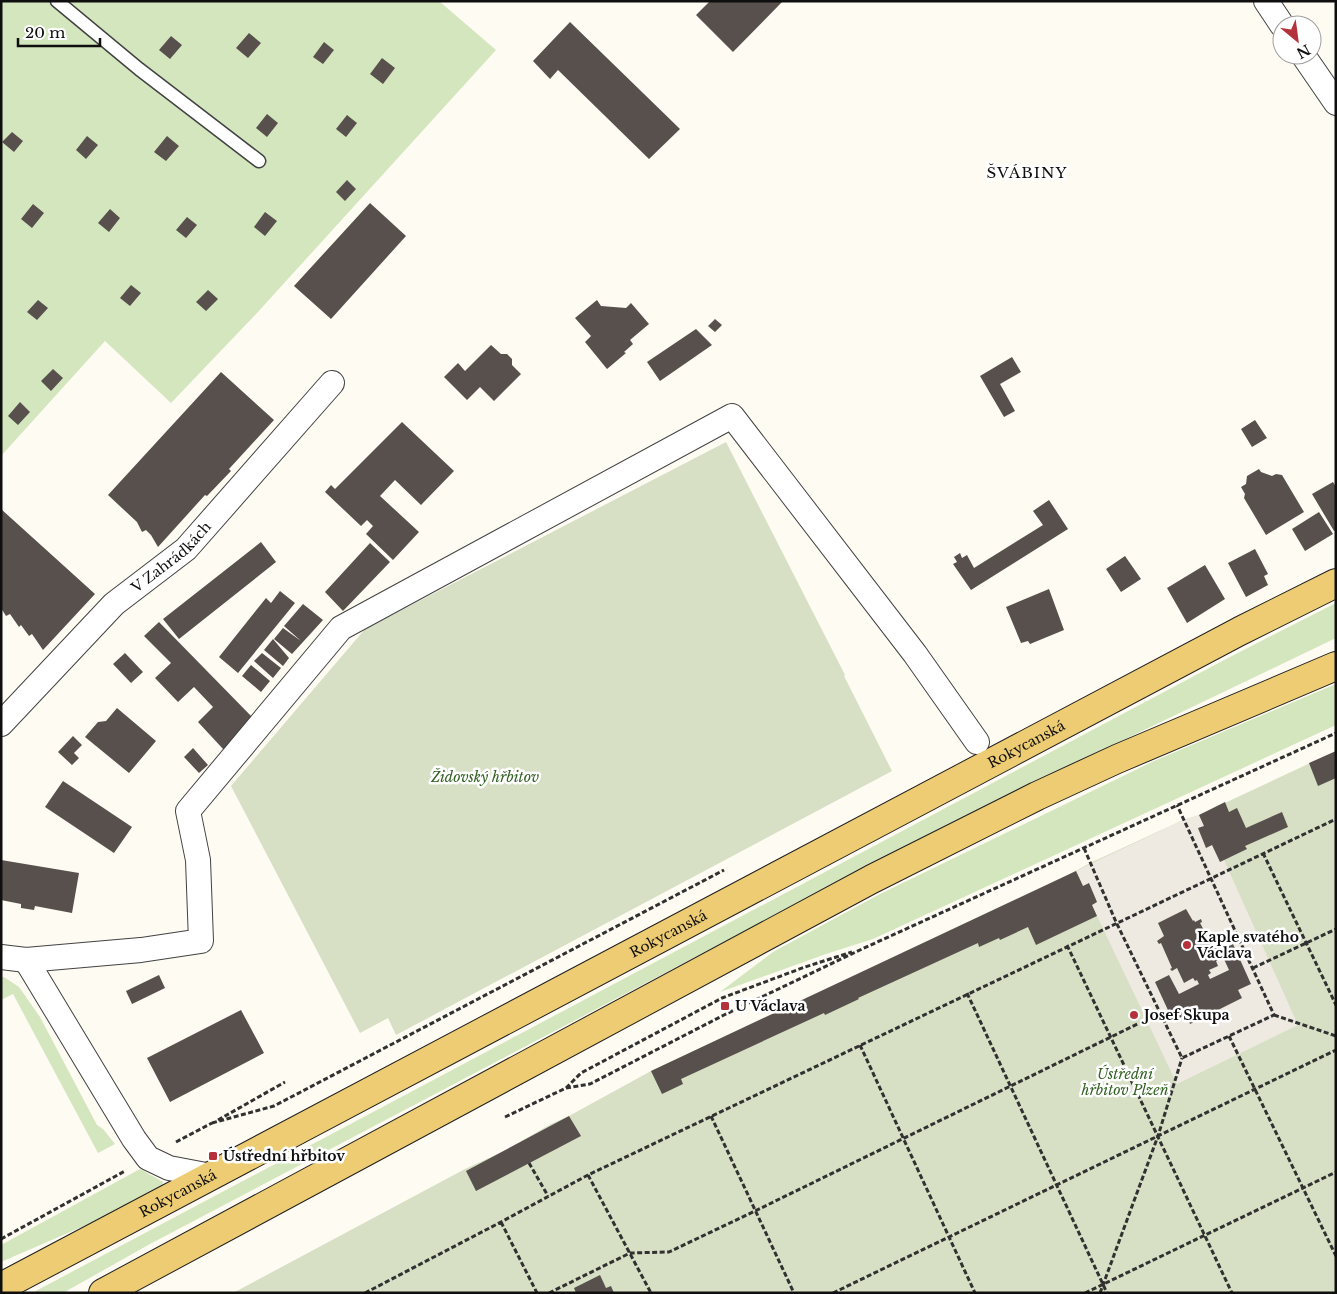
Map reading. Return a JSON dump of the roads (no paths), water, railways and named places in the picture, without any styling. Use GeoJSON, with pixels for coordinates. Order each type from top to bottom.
{"type":"FeatureCollection","features":[{"type":"Feature","properties":{"kind":"main road","name":"Rokycanská"},"geometry":{"type":"LineString","coordinates":[[1,1287],[1240,631],[1336,583]]}},
{"type":"Feature","properties":{"kind":"main road"},"geometry":{"type":"LineString","coordinates":[[103,1293],[872,879],[966,831],[1118,759],[1336,666]]}},
{"type":"Feature","properties":{"kind":"street"},"geometry":{"type":"LineString","coordinates":[[1266,1],[1275,15]]}},
{"type":"Feature","properties":{"kind":"street"},"geometry":{"type":"LineString","coordinates":[[1310,65],[1334,98]]}},
{"type":"Feature","properties":{"kind":"street","name":"V Zahrádkách"},"geometry":{"type":"LineString","coordinates":[[1,724],[114,604],[186,549],[332,383]]}},
{"type":"Feature","properties":{"kind":"street"},"geometry":{"type":"LineString","coordinates":[[1,957],[26,960],[141,950],[201,941],[198,860],[188,811],[341,628],[732,416],[915,654],[977,742]]}},
{"type":"Feature","properties":{"kind":"street"},"geometry":{"type":"LineString","coordinates":[[26,960],[134,1139],[148,1158],[170,1168],[211,1176]]}},
{"type":"Feature","properties":{"kind":"lane"},"geometry":{"type":"LineString","coordinates":[[57,1],[138,70],[259,161]]}},
{"type":"Feature","properties":{"kind":"place","name":"Kaple svatého Václava"},"geometry":{"type":"Point","coordinates":[1187,945]}},
{"type":"Feature","properties":{"kind":"place","name":"U Václava"},"geometry":{"type":"Point","coordinates":[725,1006]}},
{"type":"Feature","properties":{"kind":"place","name":"Josef Skupa"},"geometry":{"type":"Point","coordinates":[1134,1015]}},
{"type":"Feature","properties":{"kind":"place","name":"Ústřední hřbitov"},"geometry":{"type":"Point","coordinates":[213,1156]}},
{"type":"Feature","properties":{"kind":"district","name":"ŠVÁBINY"},"geometry":{"type":"Point","coordinates":[1027,173]}},
{"type":"Feature","properties":{"kind":"park label","name":"Židovský hřbitov"},"geometry":{"type":"Point","coordinates":[485,777]}},
{"type":"Feature","properties":{"kind":"park label","name":"Ústřední hřbitov Plzeň"},"geometry":{"type":"Point","coordinates":[1125,1082]}}]}
